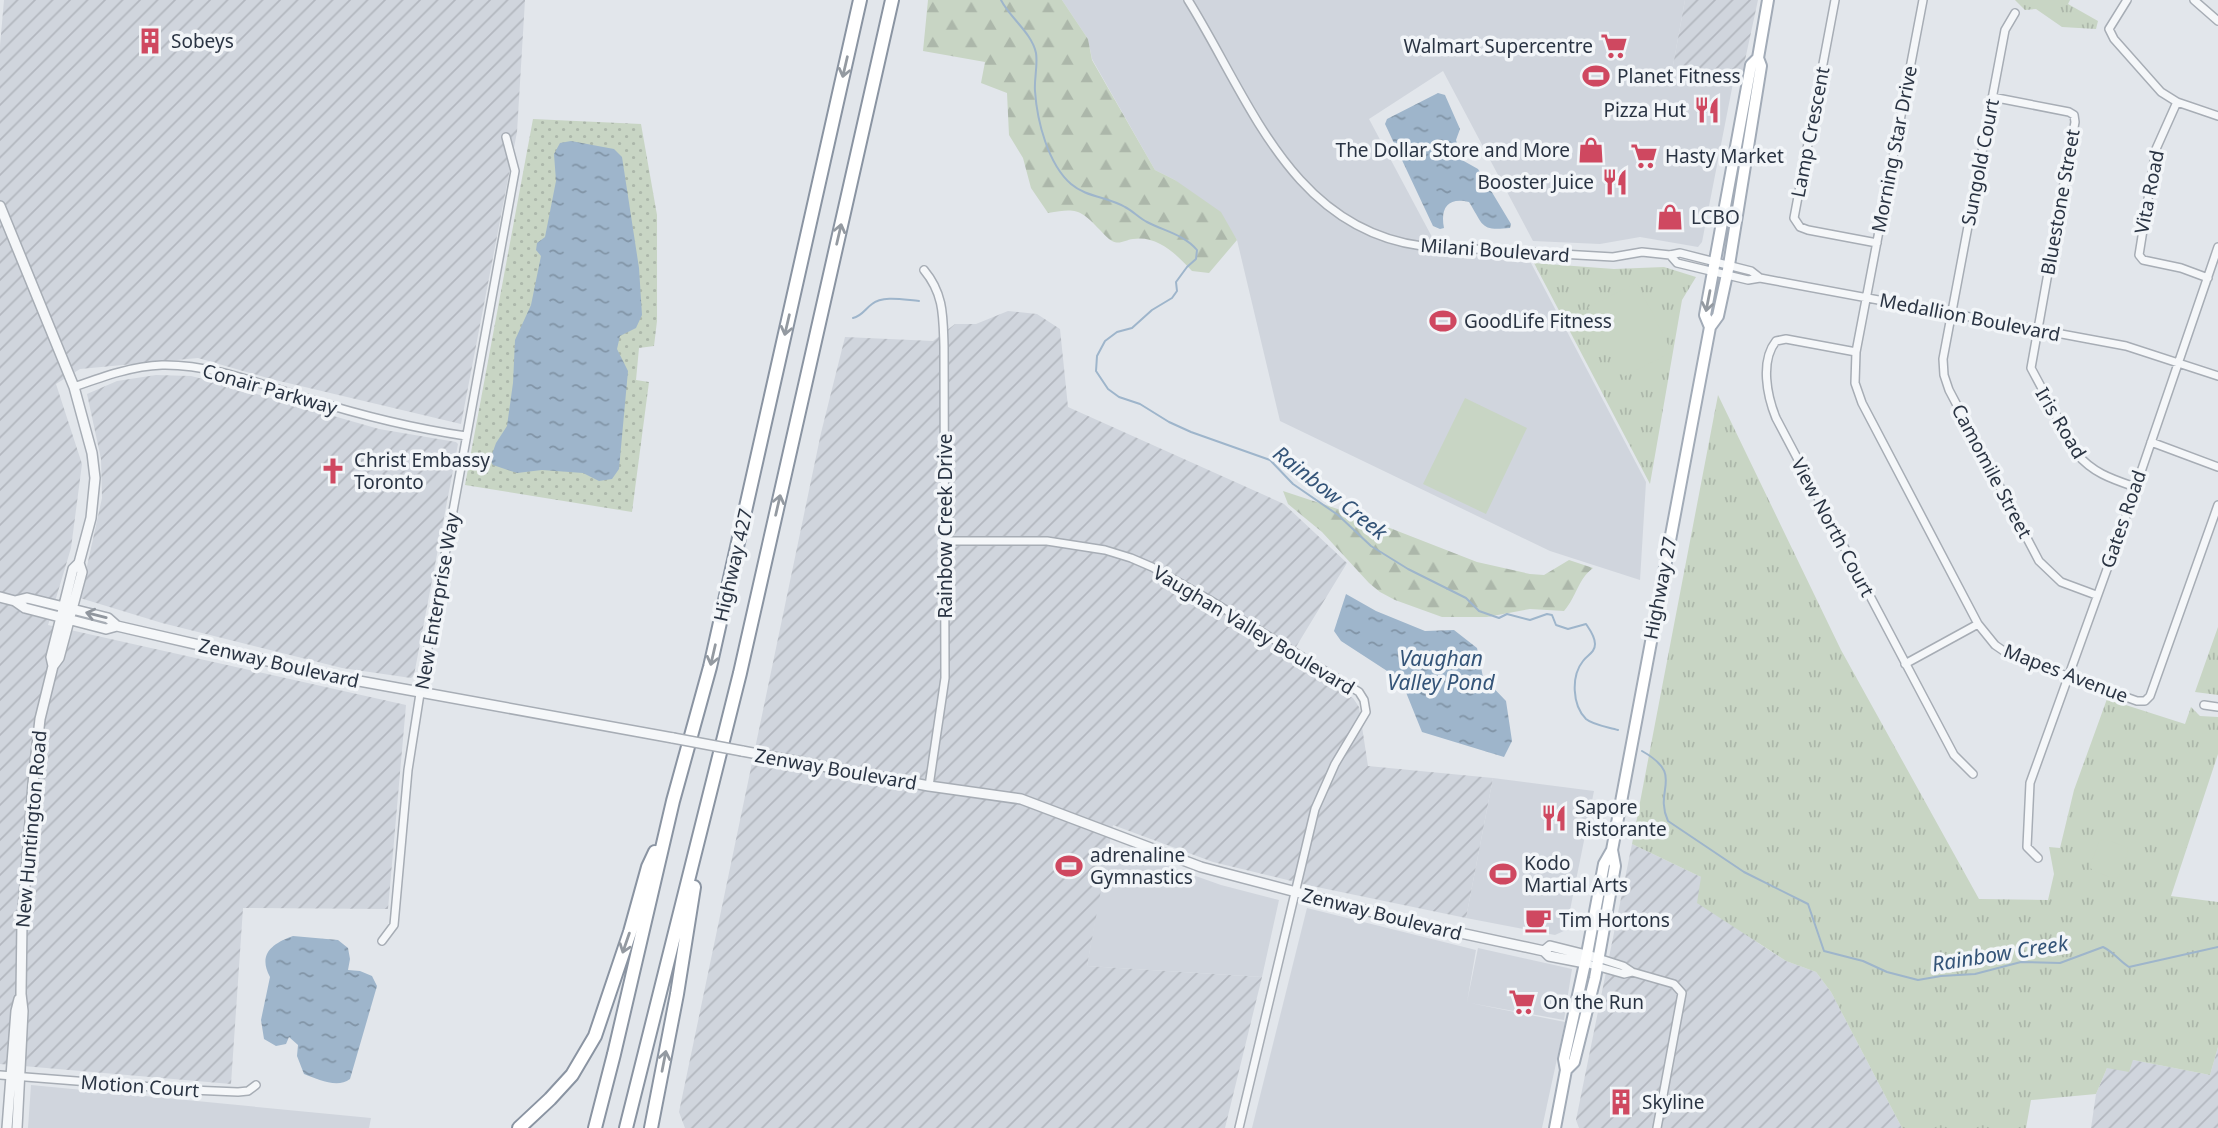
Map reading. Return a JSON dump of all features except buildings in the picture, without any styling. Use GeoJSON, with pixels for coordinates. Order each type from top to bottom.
{"type":"FeatureCollection","features":[{"type":"Feature","properties":{"kind":"highway","name":"Highway 427"},"geometry":{"type":"LineString","coordinates":[[595,1128],[665,833],[710,667],[860,0]]}},
{"type":"Feature","properties":{"kind":"highway","name":"Highway 427"},"geometry":{"type":"LineString","coordinates":[[626,1128],[706,815],[891,0]]}},
{"type":"Feature","properties":{"kind":"highway"},"geometry":{"type":"LineString","coordinates":[[651,1128],[677,994],[706,815]]}},
{"type":"Feature","properties":{"kind":"highway"},"geometry":{"type":"LineString","coordinates":[[519,1128],[551,1099],[572,1074],[595,1036],[630,932],[648,867],[665,833]]}},
{"type":"Feature","properties":{"kind":"main road","name":"Highway 27"},"geometry":{"type":"LineString","coordinates":[[1555,1128],[1566,1070],[1574,1062],[1592,960],[1604,864],[1612,850],[1710,327],[1718,316],[1728,271],[1761,66],[1758,58],[1768,0]]}},
{"type":"Feature","properties":{"kind":"main road","name":"Highway 27"},"geometry":{"type":"LineString","coordinates":[[1710,327],[1705,315],[1751,65],[1758,58]]}},
{"type":"Feature","properties":{"kind":"street","name":"Milani Boulevard"},"geometry":{"type":"LineString","coordinates":[[1188,0],[1270,142],[1297,179],[1324,205],[1363,229],[1422,246],[1613,257],[1642,252],[1670,255],[1680,253],[1715,268]]}},
{"type":"Feature","properties":{"kind":"street","name":"Lamp Crescent"},"geometry":{"type":"LineString","coordinates":[[1835,0],[1794,218],[1800,227],[1808,230],[1877,243]]}},
{"type":"Feature","properties":{"kind":"street","name":"Morning Star Drive"},"geometry":{"type":"LineString","coordinates":[[1867,298],[1923,0]]}},
{"type":"Feature","properties":{"kind":"street"},"geometry":{"type":"LineString","coordinates":[[2127,0],[2111,22],[2111,34],[2156,87],[2177,102],[2218,116]]}},
{"type":"Feature","properties":{"kind":"street"},"geometry":{"type":"LineString","coordinates":[[2194,0],[2218,20]]}},
{"type":"Feature","properties":{"kind":"street","name":"Sungold Court"},"geometry":{"type":"LineString","coordinates":[[1952,313],[2005,30],[2015,13]]}},
{"type":"Feature","properties":{"kind":"street","name":"Bluestone Street"},"geometry":{"type":"LineString","coordinates":[[1992,97],[2074,115],[2075,122],[2037,329]]}},
{"type":"Feature","properties":{"kind":"street","name":"Vita Road"},"geometry":{"type":"LineString","coordinates":[[2177,102],[2156,149],[2139,255],[2143,260],[2181,268],[2208,278]]}},
{"type":"Feature","properties":{"kind":"street","name":"New Enterprise Way"},"geometry":{"type":"LineString","coordinates":[[382,941],[394,925],[408,769],[515,172],[506,137]]}},
{"type":"Feature","properties":{"kind":"street","name":"New Huntington Road"},"geometry":{"type":"LineString","coordinates":[[0,206],[74,387],[92,453],[95,475],[92,518],[79,563],[74,569],[59,658],[53,666],[40,719],[22,922],[20,994],[23,1012],[17,1077],[17,1128]]}},
{"type":"Feature","properties":{"kind":"street","name":"Gates Road"},"geometry":{"type":"LineString","coordinates":[[2038,858],[2027,847],[2031,783],[2218,247]]}},
{"type":"Feature","properties":{"kind":"street","name":"Medallion Boulevard"},"geometry":{"type":"LineString","coordinates":[[1715,268],[1748,280],[1760,278],[2142,349],[2218,376]]}},
{"type":"Feature","properties":{"kind":"street","name":"Rainbow Creek Drive"},"geometry":{"type":"LineString","coordinates":[[924,270],[936,285],[943,310],[945,678],[929,786]]}},
{"type":"Feature","properties":{"kind":"street","name":"Mapes Avenue"},"geometry":{"type":"LineString","coordinates":[[1867,298],[1856,352],[1855,383],[1978,624],[1989,639],[2005,653],[2137,701],[2145,701],[2150,696],[2218,505]]}},
{"type":"Feature","properties":{"kind":"street","name":"Camomile Street"},"geometry":{"type":"LineString","coordinates":[[1952,313],[1943,359],[1944,375],[1950,390],[2039,561],[2061,582],[2096,595]]}},
{"type":"Feature","properties":{"kind":"street","name":"Iris Road"},"geometry":{"type":"LineString","coordinates":[[2037,329],[2032,373],[2077,454],[2098,473],[2135,487]]}},
{"type":"Feature","properties":{"kind":"street","name":"View North Court"},"geometry":{"type":"LineString","coordinates":[[1856,352],[1786,339],[1776,341],[1772,347],[1766,379],[1768,397],[1776,418],[1954,755],[1973,774]]}},
{"type":"Feature","properties":{"kind":"street","name":"Conair Parkway"},"geometry":{"type":"LineString","coordinates":[[74,387],[130,369],[162,365],[196,368],[387,422],[466,436]]}},
{"type":"Feature","properties":{"kind":"street"},"geometry":{"type":"LineString","coordinates":[[2151,442],[2218,467]]}},
{"type":"Feature","properties":{"kind":"street","name":"Vaughan Valley Boulevard"},"geometry":{"type":"LineString","coordinates":[[945,541],[1047,541],[1105,550],[1131,558],[1208,599],[1359,692],[1364,700],[1366,712],[1335,764],[1315,809],[1239,1128]]}},
{"type":"Feature","properties":{"kind":"street","name":"Zenway Boulevard"},"geometry":{"type":"LineString","coordinates":[[0,597],[15,601],[25,608],[106,629],[117,626],[337,677],[929,786],[1021,799],[1201,867],[1414,923],[1544,951],[1550,946],[1592,960]]}},
{"type":"Feature","properties":{"kind":"street","name":"Zenway Boulevard"},"geometry":{"type":"LineString","coordinates":[[15,601],[27,598],[68,608],[108,618],[117,626]]}},
{"type":"Feature","properties":{"kind":"street"},"geometry":{"type":"LineString","coordinates":[[1905,664],[1978,624]]}},
{"type":"Feature","properties":{"kind":"street"},"geometry":{"type":"LineString","coordinates":[[2204,705],[2218,707]]}},
{"type":"Feature","properties":{"kind":"street"},"geometry":{"type":"LineString","coordinates":[[1592,960],[1624,974],[1632,972],[1670,983],[1682,993],[1657,1128]]}},
{"type":"Feature","properties":{"kind":"street","name":"Motion Court"},"geometry":{"type":"LineString","coordinates":[[0,1075],[227,1091],[248,1091],[256,1085]]}},
{"type":"Feature","properties":{"kind":"street","name":"New Huntington Road"},"geometry":{"type":"LineString","coordinates":[[7,1128],[17,1077]]}},
{"type":"Feature","properties":{"kind":"shaded area"},"geometry":{"type":"Polygon","coordinates":[[[4,0],[525,0],[517,132],[461,424],[271,379],[198,358],[80,369],[56,384],[82,464],[71,548],[48,625],[406,705],[388,909],[243,908],[231,1084],[0,1064],[0,46],[4,0]]]}},
{"type":"Feature","properties":{"kind":"shaded area"},"geometry":{"type":"Polygon","coordinates":[[[1062,0],[1685,0],[1672,71],[1734,78],[1702,242],[1698,247],[1640,237],[1600,244],[1533,241],[1443,71],[1369,119],[1440,252],[1531,263],[1646,482],[1640,580],[1550,551],[1280,421],[1237,240],[1231,231],[1175,180],[1155,170],[1092,59],[1088,39],[1062,0]]]}},
{"type":"Feature","properties":{"kind":"shaded area"},"geometry":{"type":"Polygon","coordinates":[[[1685,0],[1758,0],[1742,74],[1734,78],[1672,71],[1685,0]]]}},
{"type":"Feature","properties":{"kind":"shaded area"},"geometry":{"type":"Polygon","coordinates":[[[1008,311],[1037,314],[1060,329],[1068,407],[1284,504],[1347,563],[1288,660],[1353,698],[1359,707],[1368,766],[1493,778],[1466,918],[1213,862],[1113,825],[1087,966],[1262,977],[1225,1128],[685,1128],[679,1112],[821,433],[845,337],[933,341],[955,324],[976,324],[1008,311]]]}},
{"type":"Feature","properties":{"kind":"shaded area"},"geometry":{"type":"Polygon","coordinates":[[[156,375],[191,376],[379,429],[458,444],[414,675],[411,678],[342,668],[162,623],[80,598],[102,498],[101,459],[87,394],[117,381],[156,375]]]}},
{"type":"Feature","properties":{"kind":"shaded area"},"geometry":{"type":"Polygon","coordinates":[[[1493,778],[1594,791],[1566,930],[1555,935],[1466,918],[1493,778]]]}},
{"type":"Feature","properties":{"kind":"shaded area"},"geometry":{"type":"Polygon","coordinates":[[[1632,844],[1701,877],[1758,943],[1786,961],[1816,972],[1831,992],[1902,1128],[1579,1128],[1576,1120],[1632,844]]]}},
{"type":"Feature","properties":{"kind":"shaded area"},"geometry":{"type":"Polygon","coordinates":[[[1108,845],[1221,885],[1279,900],[1262,977],[1087,966],[1108,845]]]}},
{"type":"Feature","properties":{"kind":"shaded area"},"geometry":{"type":"Polygon","coordinates":[[[1307,908],[1476,950],[1467,1002],[1478,948],[1572,969],[1564,1020],[1470,1003],[1565,1022],[1542,1128],[1252,1128],[1307,908]]]}},
{"type":"Feature","properties":{"kind":"shaded area"},"geometry":{"type":"Polygon","coordinates":[[[2218,1047],[2218,1128],[2091,1128],[2096,1094],[2107,1068],[2133,1060],[2210,1075],[2218,1047]]]}},
{"type":"Feature","properties":{"kind":"shaded area"},"geometry":{"type":"Polygon","coordinates":[[[31,1085],[371,1118],[369,1128],[28,1128],[31,1085]]]}},
{"type":"Feature","properties":{"kind":"green space"},"geometry":{"type":"Polygon","coordinates":[[[928,0],[1062,0],[1088,39],[1092,60],[1155,170],[1175,180],[1221,212],[1237,240],[1209,273],[1192,271],[1173,253],[1151,240],[1112,241],[1077,212],[1048,213],[1031,188],[1023,158],[1009,135],[1007,93],[981,83],[985,62],[923,51],[928,0]]]}},
{"type":"Feature","properties":{"kind":"green space"},"geometry":{"type":"Polygon","coordinates":[[[2015,0],[2070,0],[2068,4],[2098,21],[2096,29],[2062,27],[2036,9],[2025,10],[2015,0]]]}},
{"type":"Feature","properties":{"kind":"green space"},"geometry":{"type":"Polygon","coordinates":[[[533,119],[641,124],[657,215],[657,321],[654,346],[639,348],[636,380],[649,382],[632,512],[465,485],[533,119]]]}},
{"type":"Feature","properties":{"kind":"green space"},"geometry":{"type":"Polygon","coordinates":[[[1534,263],[1614,269],[1664,267],[1696,277],[1682,300],[1650,484],[1534,263]]]}},
{"type":"Feature","properties":{"kind":"green space"},"geometry":{"type":"Polygon","coordinates":[[[1637,283],[1672,352],[1623,377],[1588,307],[1637,283]]]}},
{"type":"Feature","properties":{"kind":"green space"},"geometry":{"type":"Polygon","coordinates":[[[1718,395],[1841,650],[1979,899],[2048,900],[2054,874],[2049,847],[2060,848],[2074,790],[2107,699],[2185,724],[2191,707],[2200,716],[2218,717],[2218,754],[2171,896],[2218,902],[2218,1047],[2210,1075],[2133,1060],[2129,1072],[2107,1068],[2096,1094],[2031,1100],[2026,1128],[1902,1128],[1831,992],[1816,972],[1786,961],[1697,903],[1701,877],[1632,844],[1718,395]]]}},
{"type":"Feature","properties":{"kind":"green space"},"geometry":{"type":"Polygon","coordinates":[[[1465,398],[1527,428],[1486,514],[1423,484],[1465,398]]]}},
{"type":"Feature","properties":{"kind":"green space"},"geometry":{"type":"Polygon","coordinates":[[[1283,491],[1359,516],[1477,562],[1544,575],[1569,560],[1593,568],[1584,577],[1564,611],[1530,609],[1487,617],[1442,617],[1380,592],[1322,532],[1288,504],[1283,491]]]}},
{"type":"Feature","properties":{"kind":"green space"},"geometry":{"type":"Polygon","coordinates":[[[2218,627],[2218,695],[2195,692],[2218,627]]]}},
{"type":"Feature","properties":{"kind":"green space"},"geometry":{"type":"Polygon","coordinates":[[[2104,839],[2127,847],[2128,852],[2116,879],[2093,871],[2090,867],[2099,841],[2104,839]]]}},
{"type":"Feature","properties":{"kind":"water"},"geometry":{"type":"Polygon","coordinates":[[[1438,93],[1445,95],[1460,129],[1456,140],[1462,160],[1478,169],[1511,224],[1510,228],[1493,229],[1484,225],[1469,202],[1462,201],[1447,206],[1443,215],[1444,228],[1433,226],[1385,124],[1387,119],[1438,93]]]}},
{"type":"Feature","properties":{"kind":"water"},"geometry":{"type":"Polygon","coordinates":[[[571,141],[614,149],[622,157],[639,268],[642,315],[636,328],[620,336],[617,349],[628,371],[619,469],[612,479],[599,481],[583,473],[542,470],[517,473],[493,465],[490,460],[496,443],[507,426],[515,340],[531,305],[541,256],[536,250],[537,243],[545,237],[556,181],[554,154],[560,143],[571,141]]]}},
{"type":"Feature","properties":{"kind":"water","name":"Vaughan Valley Pond"},"geometry":{"type":"Polygon","coordinates":[[[1346,594],[1376,611],[1425,631],[1454,630],[1477,648],[1483,677],[1506,701],[1512,741],[1504,757],[1422,732],[1401,680],[1341,641],[1334,631],[1346,594]]]}},
{"type":"Feature","properties":{"kind":"water"},"geometry":{"type":"Polygon","coordinates":[[[293,936],[338,940],[348,948],[348,970],[372,976],[377,986],[350,1079],[345,1082],[327,1082],[304,1074],[297,1056],[298,1045],[289,1037],[286,1044],[276,1046],[264,1039],[261,1020],[270,977],[265,961],[274,946],[293,936]]]}},
{"type":"Feature","properties":{"kind":"waterway","name":"Rainbow Creek"},"geometry":{"type":"LineString","coordinates":[[1001,0],[1034,46],[1038,115],[1050,154],[1063,175],[1077,188],[1125,207],[1147,222],[1187,241],[1197,250],[1196,259],[1176,282],[1177,291],[1172,298],[1152,310],[1132,328],[1117,332],[1105,341],[1097,356],[1096,371],[1108,389],[1191,432],[1270,460],[1293,484],[1338,515],[1371,546],[1408,569],[1466,598],[1479,611],[1499,618],[1507,614],[1530,620],[1552,615],[1556,625],[1568,629],[1586,624],[1595,644],[1594,650],[1583,661],[1576,674],[1578,706],[1589,721],[1618,730]]}},
{"type":"Feature","properties":{"kind":"waterway"},"geometry":{"type":"LineString","coordinates":[[853,318],[877,301],[919,301]]}},
{"type":"Feature","properties":{"kind":"waterway","name":"Rainbow Creek"},"geometry":{"type":"LineString","coordinates":[[1642,751],[1655,760],[1666,775],[1664,810],[1668,821],[1744,872],[1808,904],[1824,951],[1918,980],[1975,974],[2021,962],[2060,963],[2103,947],[2129,967],[2218,947]]}},
{"type":"Feature","properties":{"kind":"place","name":"Sobeys"},"geometry":{"type":"Point","coordinates":[150,41]}},
{"type":"Feature","properties":{"kind":"place","name":"Walmart Supercentre"},"geometry":{"type":"Point","coordinates":[1614,46]}},
{"type":"Feature","properties":{"kind":"place","name":"Planet Fitness"},"geometry":{"type":"Point","coordinates":[1596,76]}},
{"type":"Feature","properties":{"kind":"place","name":"Pizza Hut"},"geometry":{"type":"Point","coordinates":[1707,110]}},
{"type":"Feature","properties":{"kind":"place","name":"The Dollar Store and More"},"geometry":{"type":"Point","coordinates":[1591,150]}},
{"type":"Feature","properties":{"kind":"place","name":"Hasty Market"},"geometry":{"type":"Point","coordinates":[1644,156]}},
{"type":"Feature","properties":{"kind":"place","name":"Booster Juice"},"geometry":{"type":"Point","coordinates":[1615,182]}},
{"type":"Feature","properties":{"kind":"place","name":"LCBO"},"geometry":{"type":"Point","coordinates":[1670,217]}},
{"type":"Feature","properties":{"kind":"place","name":"GoodLife Fitness"},"geometry":{"type":"Point","coordinates":[1443,321]}},
{"type":"Feature","properties":{"kind":"place","name":"Christ Embassy Toronto"},"geometry":{"type":"Point","coordinates":[333,471]}},
{"type":"Feature","properties":{"kind":"place","name":"Sapore Ristorante"},"geometry":{"type":"Point","coordinates":[1554,818]}},
{"type":"Feature","properties":{"kind":"place","name":"adrenaline Gymnastics"},"geometry":{"type":"Point","coordinates":[1069,866]}},
{"type":"Feature","properties":{"kind":"place","name":"Kodo Martial Arts"},"geometry":{"type":"Point","coordinates":[1503,874]}},
{"type":"Feature","properties":{"kind":"place","name":"Tim Hortons"},"geometry":{"type":"Point","coordinates":[1538,920]}},
{"type":"Feature","properties":{"kind":"place","name":"On the Run"},"geometry":{"type":"Point","coordinates":[1522,1002]}},
{"type":"Feature","properties":{"kind":"place","name":"Skyline"},"geometry":{"type":"Point","coordinates":[1621,1102]}}]}
